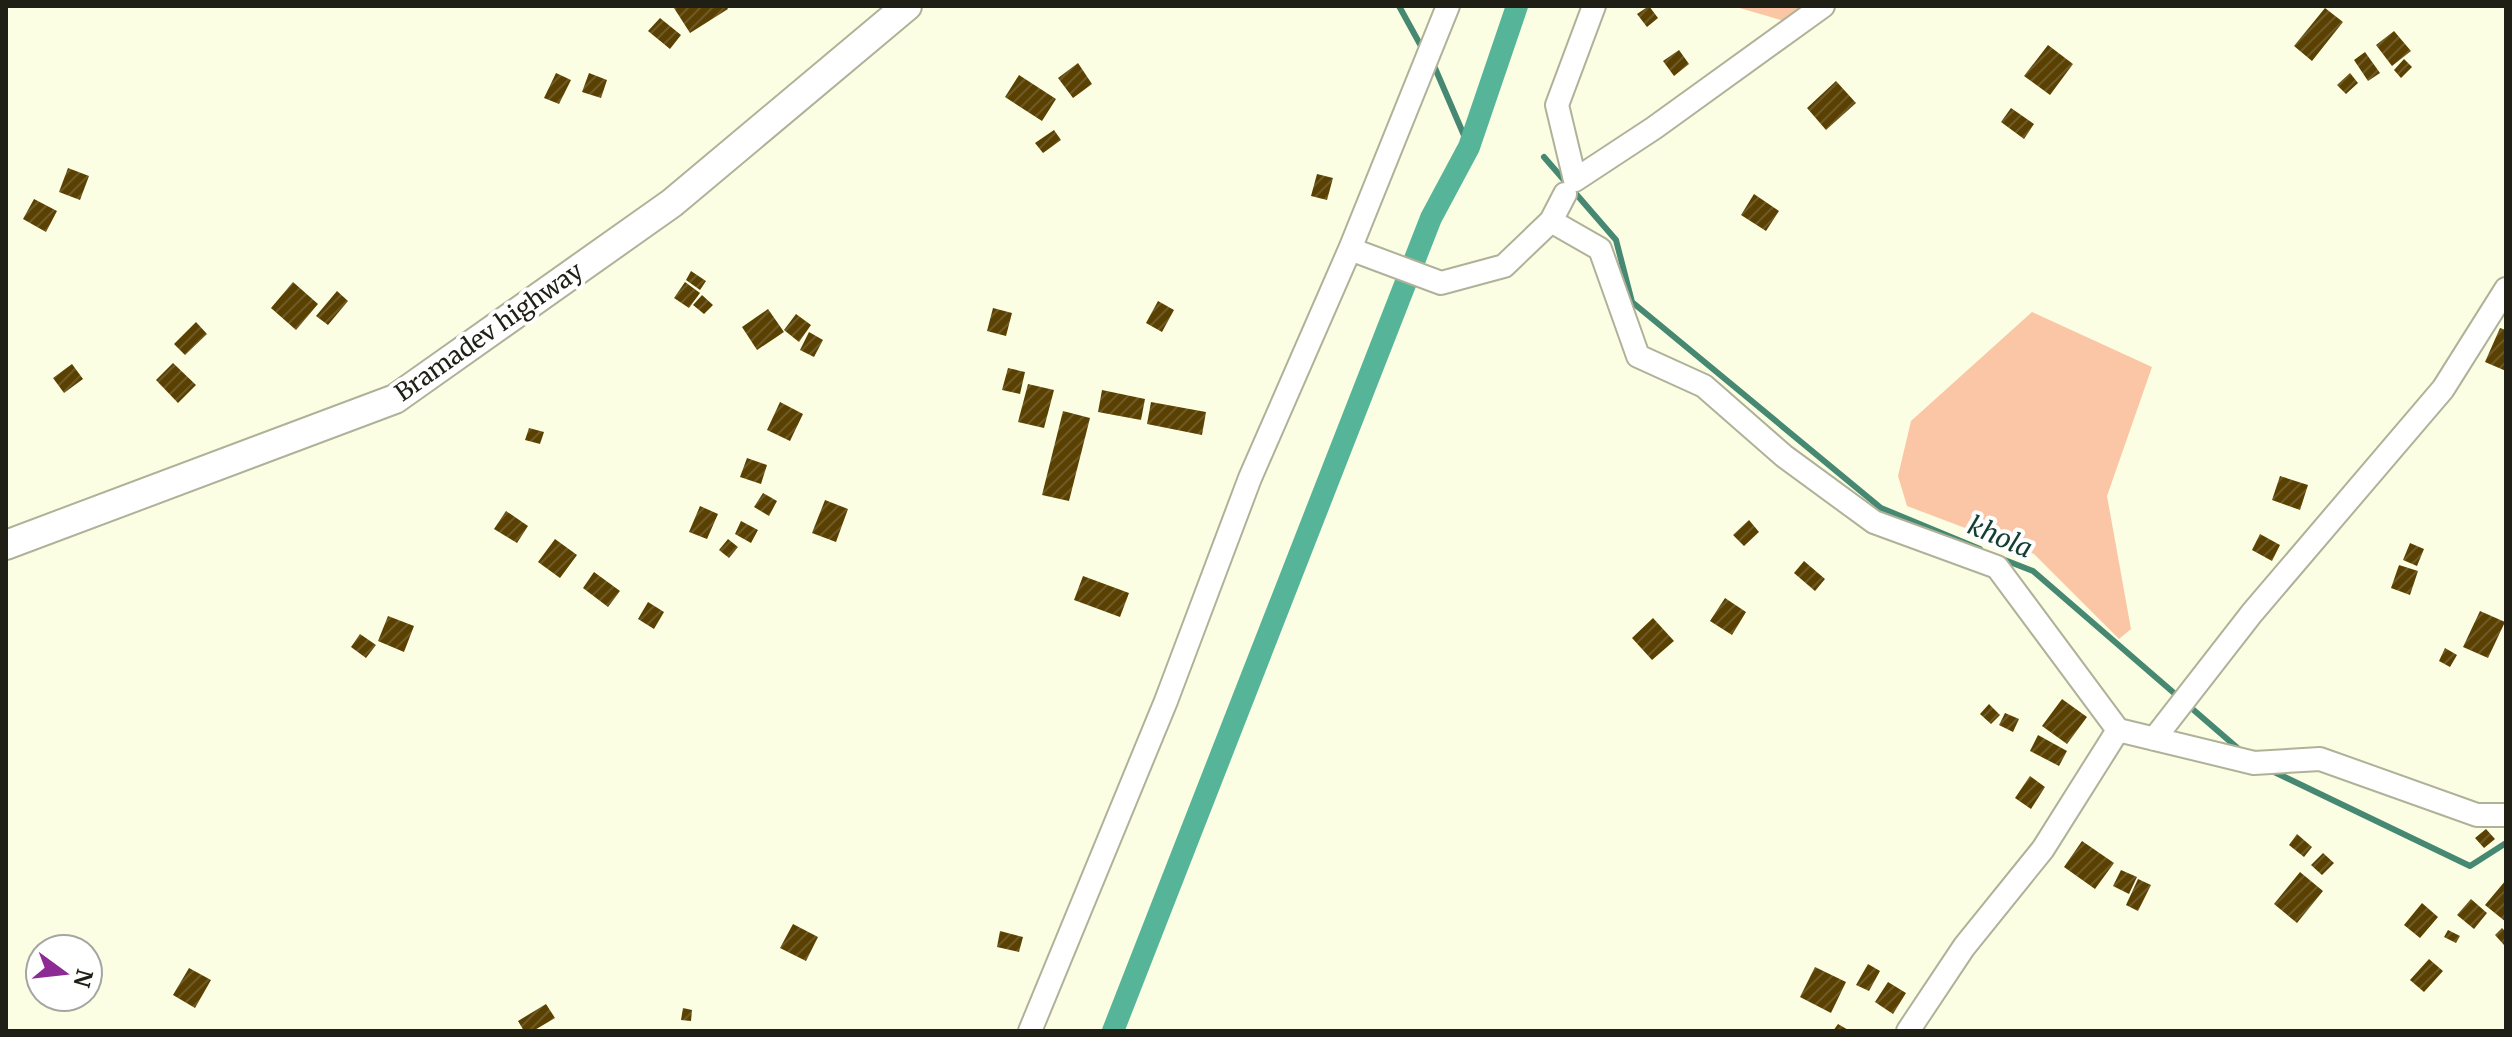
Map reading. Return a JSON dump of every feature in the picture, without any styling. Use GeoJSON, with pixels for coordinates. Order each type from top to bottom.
{"type":"FeatureCollection","features":[{"type":"Feature","properties":{"kind":"street","name":"Bramadev highway"},"geometry":{"type":"LineString","coordinates":[[6,545],[395,399],[672,203],[907,6]]}},
{"type":"Feature","properties":{"kind":"street"},"geometry":{"type":"LineString","coordinates":[[1030,1031],[1166,701],[1250,478],[1350,249],[1448,6]]}},
{"type":"Feature","properties":{"kind":"street"},"geometry":{"type":"LineString","coordinates":[[1594,6],[1557,105],[1575,180],[1823,6]]}},
{"type":"Feature","properties":{"kind":"street"},"geometry":{"type":"LineString","coordinates":[[1350,249],[1441,283],[1504,266],[1551,221],[1565,194]]}},
{"type":"Feature","properties":{"kind":"street"},"geometry":{"type":"LineString","coordinates":[[1551,221],[1600,249],[1638,356],[1704,386],[1784,456],[1874,522],[1997,567],[2118,730],[2254,763],[2320,759],[2477,815],[2506,815]]}},
{"type":"Feature","properties":{"kind":"street"},"geometry":{"type":"LineString","coordinates":[[2154,739],[2252,613],[2443,389],[2506,289]]}},
{"type":"Feature","properties":{"kind":"street"},"geometry":{"type":"LineString","coordinates":[[1908,1031],[1964,947],[2043,849],[2118,730]]}},
{"type":"Feature","properties":{"kind":"shaded area"},"geometry":{"type":"Polygon","coordinates":[[[1733,6],[1810,6],[1791,23],[1733,6]]]}},
{"type":"Feature","properties":{"kind":"shaded area"},"geometry":{"type":"Polygon","coordinates":[[[2032,312],[2152,367],[2107,496],[2131,629],[2119,639],[2034,554],[1907,506],[1898,476],[1911,421],[2032,312]]]}},
{"type":"Feature","properties":{"kind":"building"},"geometry":{"type":"Polygon","coordinates":[[[726,6],[728,9],[690,33],[674,8],[726,6]]]}},
{"type":"Feature","properties":{"kind":"building"},"geometry":{"type":"Polygon","coordinates":[[[1649,6],[1658,18],[1647,27],[1637,14],[1649,6]]]}},
{"type":"Feature","properties":{"kind":"building"},"geometry":{"type":"Polygon","coordinates":[[[2325,8],[2343,22],[2312,61],[2294,46],[2325,8]]]}},
{"type":"Feature","properties":{"kind":"building"},"geometry":{"type":"Polygon","coordinates":[[[660,18],[681,35],[670,49],[648,31],[660,18]]]}},
{"type":"Feature","properties":{"kind":"building"},"geometry":{"type":"Polygon","coordinates":[[[2394,31],[2411,51],[2392,66],[2376,45],[2394,31]]]}},
{"type":"Feature","properties":{"kind":"building"},"geometry":{"type":"Polygon","coordinates":[[[2048,45],[2073,64],[2050,95],[2024,76],[2048,45]]]}},
{"type":"Feature","properties":{"kind":"building"},"geometry":{"type":"Polygon","coordinates":[[[1679,50],[1689,64],[1674,76],[1663,61],[1679,50]]]}},
{"type":"Feature","properties":{"kind":"building"},"geometry":{"type":"Polygon","coordinates":[[[2365,52],[2380,73],[2368,81],[2354,60],[2365,52]]]}},
{"type":"Feature","properties":{"kind":"building"},"geometry":{"type":"Polygon","coordinates":[[[2404,59],[2412,67],[2401,78],[2394,70],[2404,59]]]}},
{"type":"Feature","properties":{"kind":"building"},"geometry":{"type":"Polygon","coordinates":[[[1078,63],[1092,84],[1073,98],[1058,78],[1078,63]]]}},
{"type":"Feature","properties":{"kind":"building"},"geometry":{"type":"Polygon","coordinates":[[[556,73],[571,80],[559,104],[544,98],[556,73]]]}},
{"type":"Feature","properties":{"kind":"building"},"geometry":{"type":"Polygon","coordinates":[[[589,73],[607,80],[601,98],[582,92],[589,73]]]}},
{"type":"Feature","properties":{"kind":"building"},"geometry":{"type":"Polygon","coordinates":[[[2350,73],[2358,83],[2346,94],[2337,85],[2350,73]]]}},
{"type":"Feature","properties":{"kind":"building"},"geometry":{"type":"Polygon","coordinates":[[[1019,75],[1056,99],[1042,121],[1005,97],[1019,75]]]}},
{"type":"Feature","properties":{"kind":"building"},"geometry":{"type":"Polygon","coordinates":[[[1836,81],[1856,103],[1826,130],[1807,108],[1836,81]]]}},
{"type":"Feature","properties":{"kind":"building"},"geometry":{"type":"Polygon","coordinates":[[[2011,108],[2034,124],[2024,139],[2001,122],[2011,108]]]}},
{"type":"Feature","properties":{"kind":"building"},"geometry":{"type":"Polygon","coordinates":[[[1054,130],[1061,140],[1043,153],[1035,143],[1054,130]]]}},
{"type":"Feature","properties":{"kind":"building"},"geometry":{"type":"Polygon","coordinates":[[[68,168],[89,176],[80,200],[59,192],[68,168]]]}},
{"type":"Feature","properties":{"kind":"building"},"geometry":{"type":"Polygon","coordinates":[[[1317,174],[1333,178],[1327,200],[1311,196],[1317,174]]]}},
{"type":"Feature","properties":{"kind":"building"},"geometry":{"type":"Polygon","coordinates":[[[1754,194],[1779,211],[1766,231],[1741,215],[1754,194]]]}},
{"type":"Feature","properties":{"kind":"building"},"geometry":{"type":"Polygon","coordinates":[[[34,199],[57,211],[46,232],[23,219],[34,199]]]}},
{"type":"Feature","properties":{"kind":"building"},"geometry":{"type":"Polygon","coordinates":[[[691,271],[706,281],[700,290],[686,280],[691,271]]]}},
{"type":"Feature","properties":{"kind":"building"},"geometry":{"type":"Polygon","coordinates":[[[293,282],[318,304],[296,330],[271,308],[293,282]]]}},
{"type":"Feature","properties":{"kind":"building"},"geometry":{"type":"Polygon","coordinates":[[[685,282],[700,293],[689,308],[674,298],[685,282]]]}},
{"type":"Feature","properties":{"kind":"building"},"geometry":{"type":"Polygon","coordinates":[[[337,291],[348,301],[328,325],[316,316],[337,291]]]}},
{"type":"Feature","properties":{"kind":"building"},"geometry":{"type":"Polygon","coordinates":[[[702,295],[713,305],[704,314],[693,305],[702,295]]]}},
{"type":"Feature","properties":{"kind":"building"},"geometry":{"type":"Polygon","coordinates":[[[1158,301],[1174,310],[1162,332],[1146,323],[1158,301]]]}},
{"type":"Feature","properties":{"kind":"building"},"geometry":{"type":"Polygon","coordinates":[[[993,308],[1012,313],[1006,336],[987,331],[993,308]]]}},
{"type":"Feature","properties":{"kind":"building"},"geometry":{"type":"Polygon","coordinates":[[[768,309],[784,332],[757,350],[742,327],[768,309]]]}},
{"type":"Feature","properties":{"kind":"building"},"geometry":{"type":"Polygon","coordinates":[[[796,314],[811,325],[799,342],[784,330],[796,314]]]}},
{"type":"Feature","properties":{"kind":"building"},"geometry":{"type":"Polygon","coordinates":[[[196,322],[207,334],[185,355],[174,344],[196,322]]]}},
{"type":"Feature","properties":{"kind":"building"},"geometry":{"type":"Polygon","coordinates":[[[2500,328],[2506,330],[2506,371],[2485,362],[2500,328]]]}},
{"type":"Feature","properties":{"kind":"building"},"geometry":{"type":"Polygon","coordinates":[[[809,332],[823,340],[814,357],[800,350],[809,332]]]}},
{"type":"Feature","properties":{"kind":"building"},"geometry":{"type":"Polygon","coordinates":[[[173,363],[196,385],[178,403],[156,380],[173,363]]]}},
{"type":"Feature","properties":{"kind":"building"},"geometry":{"type":"Polygon","coordinates":[[[72,364],[83,379],[64,393],[53,378],[72,364]]]}},
{"type":"Feature","properties":{"kind":"building"},"geometry":{"type":"Polygon","coordinates":[[[1008,368],[1025,372],[1020,394],[1002,390],[1008,368]]]}},
{"type":"Feature","properties":{"kind":"building"},"geometry":{"type":"Polygon","coordinates":[[[1028,384],[1054,390],[1044,428],[1018,422],[1028,384]]]}},
{"type":"Feature","properties":{"kind":"building"},"geometry":{"type":"Polygon","coordinates":[[[1102,390],[1145,399],[1141,420],[1098,412],[1102,390]]]}},
{"type":"Feature","properties":{"kind":"building"},"geometry":{"type":"Polygon","coordinates":[[[780,402],[803,414],[790,441],[767,430],[780,402]]]}},
{"type":"Feature","properties":{"kind":"building"},"geometry":{"type":"Polygon","coordinates":[[[1151,402],[1206,412],[1202,435],[1147,424],[1151,402]]]}},
{"type":"Feature","properties":{"kind":"building"},"geometry":{"type":"Polygon","coordinates":[[[1063,411],[1090,418],[1069,501],[1042,495],[1063,411]]]}},
{"type":"Feature","properties":{"kind":"building"},"geometry":{"type":"Polygon","coordinates":[[[529,428],[544,432],[540,444],[525,440],[529,428]]]}},
{"type":"Feature","properties":{"kind":"building"},"geometry":{"type":"Polygon","coordinates":[[[747,458],[767,465],[761,484],[740,477],[747,458]]]}},
{"type":"Feature","properties":{"kind":"building"},"geometry":{"type":"Polygon","coordinates":[[[2280,476],[2308,485],[2300,510],[2272,500],[2280,476]]]}},
{"type":"Feature","properties":{"kind":"building"},"geometry":{"type":"Polygon","coordinates":[[[763,493],[777,501],[769,516],[754,507],[763,493]]]}},
{"type":"Feature","properties":{"kind":"building"},"geometry":{"type":"Polygon","coordinates":[[[825,500],[848,509],[836,542],[812,533],[825,500]]]}},
{"type":"Feature","properties":{"kind":"building"},"geometry":{"type":"Polygon","coordinates":[[[700,506],[718,514],[707,539],[689,532],[700,506]]]}},
{"type":"Feature","properties":{"kind":"building"},"geometry":{"type":"Polygon","coordinates":[[[506,511],[528,526],[517,543],[494,529],[506,511]]]}},
{"type":"Feature","properties":{"kind":"building"},"geometry":{"type":"Polygon","coordinates":[[[1749,520],[1759,532],[1744,546],[1733,535],[1749,520]]]}},
{"type":"Feature","properties":{"kind":"building"},"geometry":{"type":"Polygon","coordinates":[[[741,521],[758,530],[751,543],[735,534],[741,521]]]}},
{"type":"Feature","properties":{"kind":"building"},"geometry":{"type":"Polygon","coordinates":[[[2260,534],[2280,545],[2272,561],[2252,550],[2260,534]]]}},
{"type":"Feature","properties":{"kind":"building"},"geometry":{"type":"Polygon","coordinates":[[[555,539],[577,555],[560,578],[538,562],[555,539]]]}},
{"type":"Feature","properties":{"kind":"building"},"geometry":{"type":"Polygon","coordinates":[[[728,539],[738,547],[729,558],[719,550],[728,539]]]}},
{"type":"Feature","properties":{"kind":"building"},"geometry":{"type":"Polygon","coordinates":[[[2410,543],[2424,549],[2417,566],[2403,560],[2410,543]]]}},
{"type":"Feature","properties":{"kind":"building"},"geometry":{"type":"Polygon","coordinates":[[[1804,561],[1825,579],[1815,591],[1794,573],[1804,561]]]}},
{"type":"Feature","properties":{"kind":"building"},"geometry":{"type":"Polygon","coordinates":[[[2399,565],[2418,571],[2410,595],[2391,588],[2399,565]]]}},
{"type":"Feature","properties":{"kind":"building"},"geometry":{"type":"Polygon","coordinates":[[[594,572],[620,591],[608,607],[583,588],[594,572]]]}},
{"type":"Feature","properties":{"kind":"building"},"geometry":{"type":"Polygon","coordinates":[[[1083,576],[1129,593],[1120,617],[1074,600],[1083,576]]]}},
{"type":"Feature","properties":{"kind":"building"},"geometry":{"type":"Polygon","coordinates":[[[1725,598],[1746,612],[1732,635],[1710,621],[1725,598]]]}},
{"type":"Feature","properties":{"kind":"building"},"geometry":{"type":"Polygon","coordinates":[[[648,602],[664,612],[654,629],[638,619],[648,602]]]}},
{"type":"Feature","properties":{"kind":"building"},"geometry":{"type":"Polygon","coordinates":[[[2480,611],[2505,622],[2488,658],[2463,647],[2480,611]]]}},
{"type":"Feature","properties":{"kind":"building"},"geometry":{"type":"Polygon","coordinates":[[[388,616],[414,626],[404,652],[378,641],[388,616]]]}},
{"type":"Feature","properties":{"kind":"building"},"geometry":{"type":"Polygon","coordinates":[[[1653,618],[1674,641],[1652,660],[1632,638],[1653,618]]]}},
{"type":"Feature","properties":{"kind":"building"},"geometry":{"type":"Polygon","coordinates":[[[360,634],[376,645],[366,658],[351,647],[360,634]]]}},
{"type":"Feature","properties":{"kind":"building"},"geometry":{"type":"Polygon","coordinates":[[[2445,648],[2457,655],[2450,667],[2439,661],[2445,648]]]}},
{"type":"Feature","properties":{"kind":"building"},"geometry":{"type":"Polygon","coordinates":[[[2062,699],[2087,717],[2067,744],[2042,726],[2062,699]]]}},
{"type":"Feature","properties":{"kind":"building"},"geometry":{"type":"Polygon","coordinates":[[[1989,704],[2000,715],[1991,724],[1980,714],[1989,704]]]}},
{"type":"Feature","properties":{"kind":"building"},"geometry":{"type":"Polygon","coordinates":[[[2005,713],[2019,719],[2013,732],[1999,725],[2005,713]]]}},
{"type":"Feature","properties":{"kind":"building"},"geometry":{"type":"Polygon","coordinates":[[[2038,735],[2067,751],[2059,766],[2030,751],[2038,735]]]}},
{"type":"Feature","properties":{"kind":"building"},"geometry":{"type":"Polygon","coordinates":[[[2030,776],[2045,787],[2031,809],[2015,798],[2030,776]]]}},
{"type":"Feature","properties":{"kind":"building"},"geometry":{"type":"Polygon","coordinates":[[[2486,829],[2495,839],[2484,848],[2475,838],[2486,829]]]}},
{"type":"Feature","properties":{"kind":"building"},"geometry":{"type":"Polygon","coordinates":[[[2297,834],[2312,847],[2304,857],[2289,845],[2297,834]]]}},
{"type":"Feature","properties":{"kind":"building"},"geometry":{"type":"Polygon","coordinates":[[[2082,841],[2114,863],[2095,889],[2064,867],[2082,841]]]}},
{"type":"Feature","properties":{"kind":"building"},"geometry":{"type":"Polygon","coordinates":[[[2323,853],[2334,863],[2322,875],[2311,865],[2323,853]]]}},
{"type":"Feature","properties":{"kind":"building"},"geometry":{"type":"Polygon","coordinates":[[[2121,870],[2137,877],[2129,894],[2113,886],[2121,870]]]}},
{"type":"Feature","properties":{"kind":"building"},"geometry":{"type":"Polygon","coordinates":[[[2300,872],[2323,891],[2297,923],[2274,904],[2300,872]]]}},
{"type":"Feature","properties":{"kind":"building"},"geometry":{"type":"Polygon","coordinates":[[[2138,879],[2151,885],[2138,911],[2126,905],[2138,879]]]}},
{"type":"Feature","properties":{"kind":"building"},"geometry":{"type":"Polygon","coordinates":[[[2506,880],[2506,922],[2485,905],[2506,880]]]}},
{"type":"Feature","properties":{"kind":"building"},"geometry":{"type":"Polygon","coordinates":[[[2471,899],[2487,913],[2474,929],[2457,915],[2471,899]]]}},
{"type":"Feature","properties":{"kind":"building"},"geometry":{"type":"Polygon","coordinates":[[[2422,903],[2438,917],[2420,938],[2404,925],[2422,903]]]}},
{"type":"Feature","properties":{"kind":"building"},"geometry":{"type":"Polygon","coordinates":[[[793,924],[818,937],[806,961],[780,948],[793,924]]]}},
{"type":"Feature","properties":{"kind":"building"},"geometry":{"type":"Polygon","coordinates":[[[2502,928],[2506,932],[2504,945],[2495,935],[2502,928]]]}},
{"type":"Feature","properties":{"kind":"building"},"geometry":{"type":"Polygon","coordinates":[[[2448,930],[2460,936],[2456,943],[2444,937],[2448,930]]]}},
{"type":"Feature","properties":{"kind":"building"},"geometry":{"type":"Polygon","coordinates":[[[1000,931],[1023,937],[1019,952],[997,947],[1000,931]]]}},
{"type":"Feature","properties":{"kind":"building"},"geometry":{"type":"Polygon","coordinates":[[[2429,959],[2443,971],[2424,992],[2410,980],[2429,959]]]}},
{"type":"Feature","properties":{"kind":"building"},"geometry":{"type":"Polygon","coordinates":[[[1868,964],[1880,971],[1869,991],[1856,985],[1868,964]]]}},
{"type":"Feature","properties":{"kind":"building"},"geometry":{"type":"Polygon","coordinates":[[[1815,967],[1846,982],[1831,1013],[1800,997],[1815,967]]]}},
{"type":"Feature","properties":{"kind":"building"},"geometry":{"type":"Polygon","coordinates":[[[189,968],[211,980],[195,1008],[173,995],[189,968]]]}},
{"type":"Feature","properties":{"kind":"building"},"geometry":{"type":"Polygon","coordinates":[[[1888,982],[1906,993],[1893,1014],[1875,1002],[1888,982]]]}},
{"type":"Feature","properties":{"kind":"building"},"geometry":{"type":"Polygon","coordinates":[[[546,1004],[555,1018],[533,1031],[524,1031],[518,1021],[546,1004]]]}},
{"type":"Feature","properties":{"kind":"building"},"geometry":{"type":"Polygon","coordinates":[[[683,1008],[692,1010],[691,1021],[681,1020],[683,1008]]]}},
{"type":"Feature","properties":{"kind":"building"},"geometry":{"type":"Polygon","coordinates":[[[1838,1024],[1850,1031],[1833,1031],[1838,1024]]]}},
{"type":"Feature","properties":{"kind":"waterway","name":"khola"},"geometry":{"type":"LineString","coordinates":[[1399,6],[1421,46]]}},
{"type":"Feature","properties":{"kind":"waterway"},"geometry":{"type":"LineString","coordinates":[[1113,1031],[1431,218],[1469,147],[1517,6]]}},
{"type":"Feature","properties":{"kind":"waterway","name":"khola"},"geometry":{"type":"LineString","coordinates":[[1435,68],[1469,147]]}},
{"type":"Feature","properties":{"kind":"waterway","name":"khola"},"geometry":{"type":"LineString","coordinates":[[1544,157],[1616,240],[1632,302],[1881,508],[1980,549]]}},
{"type":"Feature","properties":{"kind":"waterway","name":"khola"},"geometry":{"type":"LineString","coordinates":[[1997,557],[2033,571],[2241,751]]}},
{"type":"Feature","properties":{"kind":"waterway","name":"khola"},"geometry":{"type":"LineString","coordinates":[[2270,770],[2470,866],[2506,843]]}}]}
